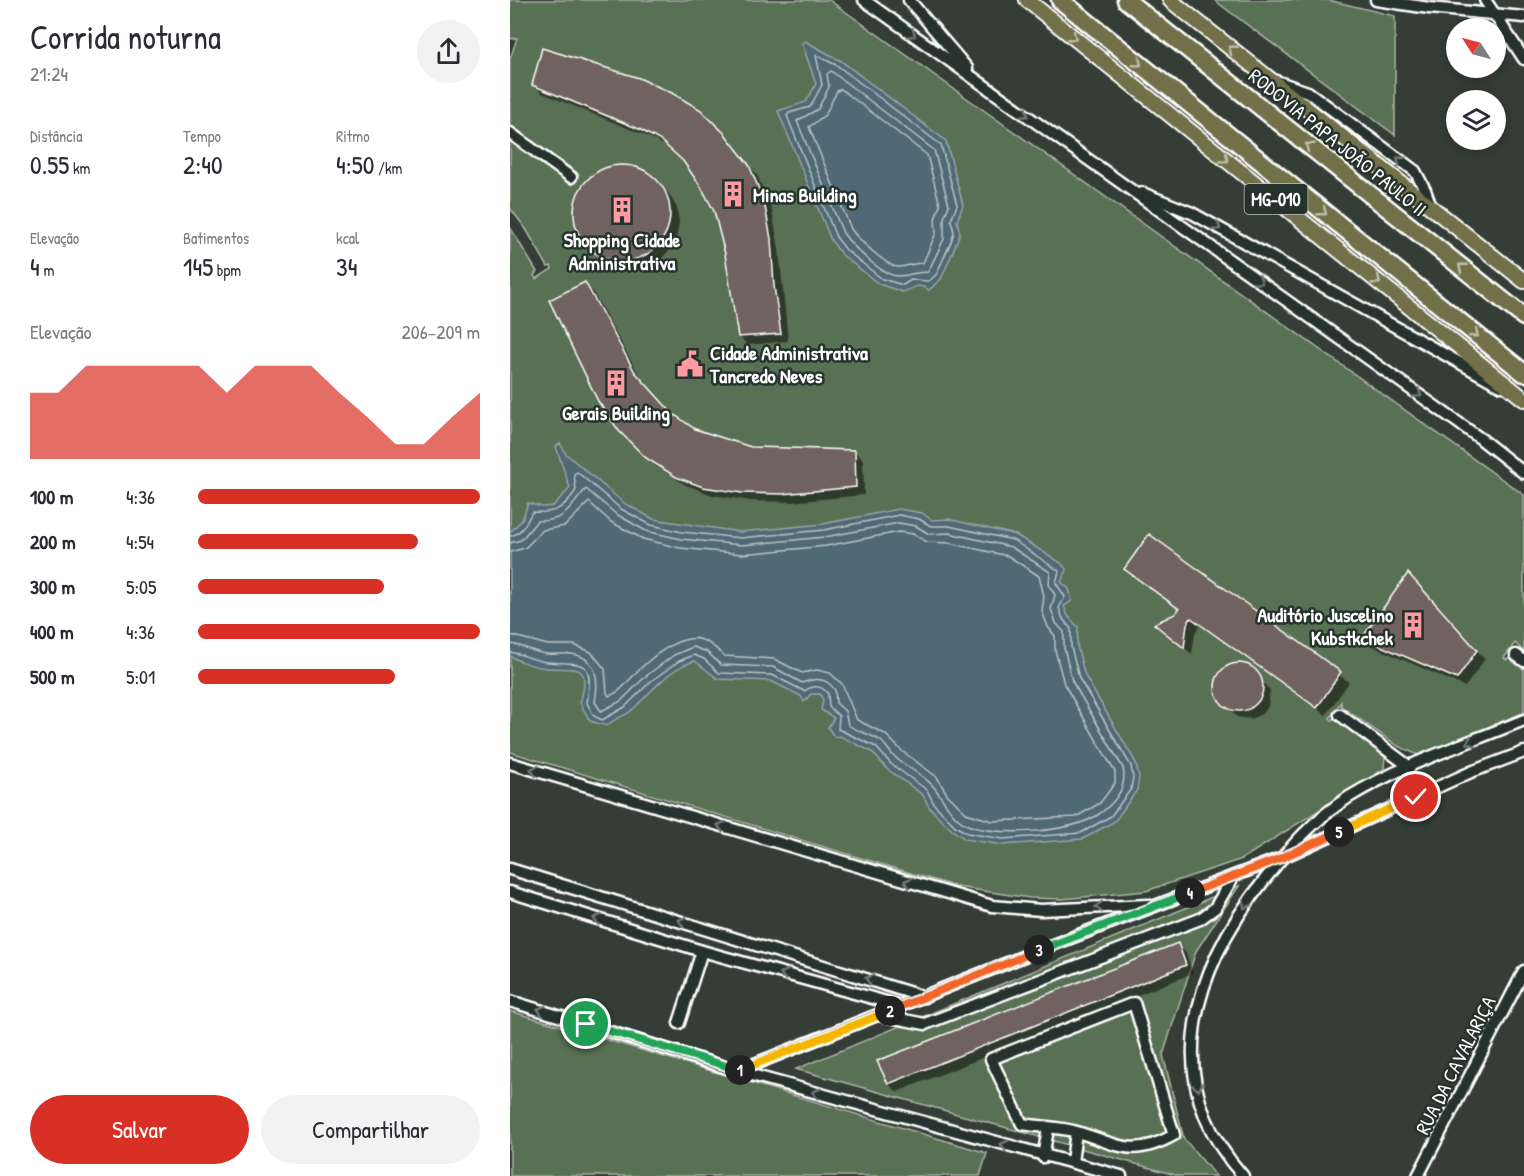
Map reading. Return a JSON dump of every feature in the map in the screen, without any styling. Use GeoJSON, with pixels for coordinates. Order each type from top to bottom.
{"type":"FeatureCollection","features":[{"type":"Feature","properties":{"kind":"highway","name":"MG-010"},"geometry":{"type":"LineString","coordinates":[[1060,0],[1524,373]]}},
{"type":"Feature","properties":{"kind":"highway","name":"RODOVIA PAPA JOÃO PAULO II"},"geometry":{"type":"LineString","coordinates":[[1126,0],[1524,317]]}},
{"type":"Feature","properties":{"kind":"main road","name":"MG-010"},"geometry":{"type":"LineString","coordinates":[[1027,0],[1524,399]]}},
{"type":"Feature","properties":{"kind":"main road"},"geometry":{"type":"LineString","coordinates":[[1170,0],[1524,282]]}},
{"type":"Feature","properties":{"kind":"street"},"geometry":{"type":"LineString","coordinates":[[864,0],[1481,439],[1524,473]]}},
{"type":"Feature","properties":{"kind":"street"},"geometry":{"type":"LineString","coordinates":[[909,0],[978,80]]}},
{"type":"Feature","properties":{"kind":"street"},"geometry":{"type":"LineString","coordinates":[[1376,0],[1429,8],[1524,17]]}},
{"type":"Feature","properties":{"kind":"street"},"geometry":{"type":"LineString","coordinates":[[1485,0],[1524,59]]}},
{"type":"Feature","properties":{"kind":"street"},"geometry":{"type":"LineString","coordinates":[[510,133],[571,177]]}},
{"type":"Feature","properties":{"kind":"street"},"geometry":{"type":"LineString","coordinates":[[1125,187],[1192,213],[1524,399]]}},
{"type":"Feature","properties":{"kind":"street"},"geometry":{"type":"LineString","coordinates":[[1340,715],[1410,767]]}},
{"type":"Feature","properties":{"kind":"street"},"geometry":{"type":"LineString","coordinates":[[1243,1176],[1211,1133],[1196,1082],[1192,1037],[1198,1000],[1213,961],[1246,903],[1306,828],[1348,798],[1410,767],[1524,720]]}},
{"type":"Feature","properties":{"kind":"street"},"geometry":{"type":"LineString","coordinates":[[737,1071],[816,1038],[1281,858],[1471,772],[1524,752]]}},
{"type":"Feature","properties":{"kind":"street"},"geometry":{"type":"LineString","coordinates":[[510,763],[992,906],[1041,910],[1157,905]]}},
{"type":"Feature","properties":{"kind":"street"},"geometry":{"type":"LineString","coordinates":[[510,869],[924,997]]}},
{"type":"Feature","properties":{"kind":"street"},"geometry":{"type":"LineString","coordinates":[[879,1015],[925,1024],[1200,919],[1215,908],[1233,877]]}},
{"type":"Feature","properties":{"kind":"street"},"geometry":{"type":"LineString","coordinates":[[510,892],[702,951],[901,1006]]}},
{"type":"Feature","properties":{"kind":"street"},"geometry":{"type":"LineString","coordinates":[[679,1023],[702,951]]}},
{"type":"Feature","properties":{"kind":"street","name":"RUA DA CAVALARIÇA"},"geometry":{"type":"LineString","coordinates":[[1418,1176],[1524,971]]}},
{"type":"Feature","properties":{"kind":"street"},"geometry":{"type":"LineString","coordinates":[[510,1001],[737,1071],[1121,1176]]}},
{"type":"Feature","properties":{"kind":"street"},"geometry":{"type":"LineString","coordinates":[[1134,1003],[1174,1136],[1158,1144],[1138,1149],[1109,1146],[1076,1132],[1022,1124],[991,1059],[1134,1003]]}},
{"type":"Feature","properties":{"kind":"street"},"geometry":{"type":"LineString","coordinates":[[1043,1156],[1048,1129]]}},
{"type":"Feature","properties":{"kind":"street"},"geometry":{"type":"LineString","coordinates":[[1072,1162],[1076,1132]]}},
{"type":"Feature","properties":{"kind":"green space"},"geometry":{"type":"Polygon","coordinates":[[[510,0],[829,0],[1524,495],[1524,652],[1515,643],[1504,658],[1507,660],[1509,658],[1524,669],[1524,713],[1418,755],[1398,746],[1341,706],[1341,702],[1330,718],[1332,720],[1334,717],[1385,754],[1384,769],[1242,859],[1146,891],[1062,899],[1030,898],[957,887],[510,752],[510,227],[537,272],[534,275],[536,279],[552,269],[551,266],[548,267],[526,229],[510,208],[510,142],[572,185],[579,174],[510,125],[510,59],[517,38],[510,39],[510,0]]]}},
{"type":"Feature","properties":{"kind":"green space"},"geometry":{"type":"Polygon","coordinates":[[[1214,0],[1328,0],[1395,16],[1395,135],[1214,0]]]}},
{"type":"Feature","properties":{"kind":"green space"},"geometry":{"type":"Polygon","coordinates":[[[1239,886],[1196,951],[1163,1055],[1184,1139],[1216,1176],[1179,1176],[796,1069],[1239,886]]]}},
{"type":"Feature","properties":{"kind":"green space"},"geometry":{"type":"Polygon","coordinates":[[[510,1011],[987,1153],[980,1176],[510,1176],[510,1011]]]}},
{"type":"Feature","properties":{"kind":"water"},"geometry":{"type":"Polygon","coordinates":[[[805,41],[841,61],[946,141],[963,205],[957,221],[960,233],[941,279],[929,290],[918,286],[902,292],[879,284],[841,254],[831,240],[778,111],[806,102],[816,84],[802,43],[805,41]]]}},
{"type":"Feature","properties":{"kind":"water"},"geometry":{"type":"Polygon","coordinates":[[[560,443],[566,454],[624,503],[653,519],[740,532],[823,524],[899,509],[922,513],[932,520],[948,519],[1016,535],[1061,563],[1067,570],[1061,582],[1069,589],[1072,601],[1064,606],[1068,616],[1078,627],[1077,646],[1085,676],[1136,763],[1139,777],[1137,790],[1115,821],[1083,839],[1003,845],[965,839],[952,830],[929,807],[923,795],[887,769],[872,752],[840,736],[834,737],[828,727],[834,718],[821,710],[823,700],[820,694],[811,694],[804,702],[801,696],[771,681],[718,679],[695,661],[676,669],[631,711],[607,726],[590,721],[580,703],[583,674],[574,669],[538,667],[510,656],[510,532],[522,520],[528,503],[542,507],[553,506],[570,488],[556,447],[560,443]]]}},
{"type":"Feature","properties":{"kind":"building","name":"Minas Building"},"geometry":{"type":"Polygon","coordinates":[[[542,48],[639,78],[672,93],[701,110],[725,134],[749,165],[764,201],[771,239],[774,286],[781,334],[738,337],[725,254],[714,211],[683,161],[661,141],[639,129],[532,85],[542,48]]]}},
{"type":"Feature","properties":{"kind":"building","name":"Shopping Cidade Administrativa"},"geometry":{"type":"Polygon","coordinates":[[[622,165],[640,168],[656,179],[667,195],[670,213],[667,231],[656,247],[640,258],[622,261],[604,258],[588,247],[577,231],[574,213],[577,195],[588,179],[604,168],[622,165]]]}},
{"type":"Feature","properties":{"kind":"building","name":"Gerais Building"},"geometry":{"type":"Polygon","coordinates":[[[585,282],[635,372],[672,413],[695,429],[751,447],[855,450],[856,487],[782,494],[742,493],[703,487],[676,477],[646,458],[619,431],[598,401],[549,300],[585,282]]]}},
{"type":"Feature","properties":{"kind":"building"},"geometry":{"type":"Polygon","coordinates":[[[1149,534],[1341,672],[1317,708],[1191,618],[1187,624],[1184,648],[1154,624],[1175,614],[1179,609],[1124,569],[1149,534]]]}},
{"type":"Feature","properties":{"kind":"building","name":"Auditório Juscelino Kubstkchek"},"geometry":{"type":"Polygon","coordinates":[[[1408,573],[1477,650],[1457,679],[1362,638],[1408,573]]]}},
{"type":"Feature","properties":{"kind":"building"},"geometry":{"type":"Polygon","coordinates":[[[1234,663],[1244,663],[1256,670],[1263,682],[1263,692],[1256,704],[1244,711],[1234,711],[1219,700],[1215,692],[1215,682],[1226,667],[1234,663]]]}},
{"type":"Feature","properties":{"kind":"building"},"geometry":{"type":"Polygon","coordinates":[[[1178,943],[1186,965],[888,1084],[877,1061],[1178,943]]]}},
{"type":"Feature","properties":{"kind":"place","name":"Minas Building"},"geometry":{"type":"Point","coordinates":[733,194]}},
{"type":"Feature","properties":{"kind":"place","name":"Shopping Cidade Administrativa"},"geometry":{"type":"Point","coordinates":[622,210]}},
{"type":"Feature","properties":{"kind":"place","name":"Cidade Administrativa Tancredo Neves"},"geometry":{"type":"Point","coordinates":[690,364]}},
{"type":"Feature","properties":{"kind":"place","name":"Gerais Building"},"geometry":{"type":"Point","coordinates":[616,383]}},
{"type":"Feature","properties":{"kind":"place","name":"Auditório Juscelino Kubstkchek"},"geometry":{"type":"Point","coordinates":[1413,625]}},
{"type":"Feature","properties":{"kind":"route"},"geometry":{"type":"LineString","coordinates":[[586,1024],[737,1071],[782,1051],[964,983],[1047,947],[1281,858],[1416,797]]}}]}
